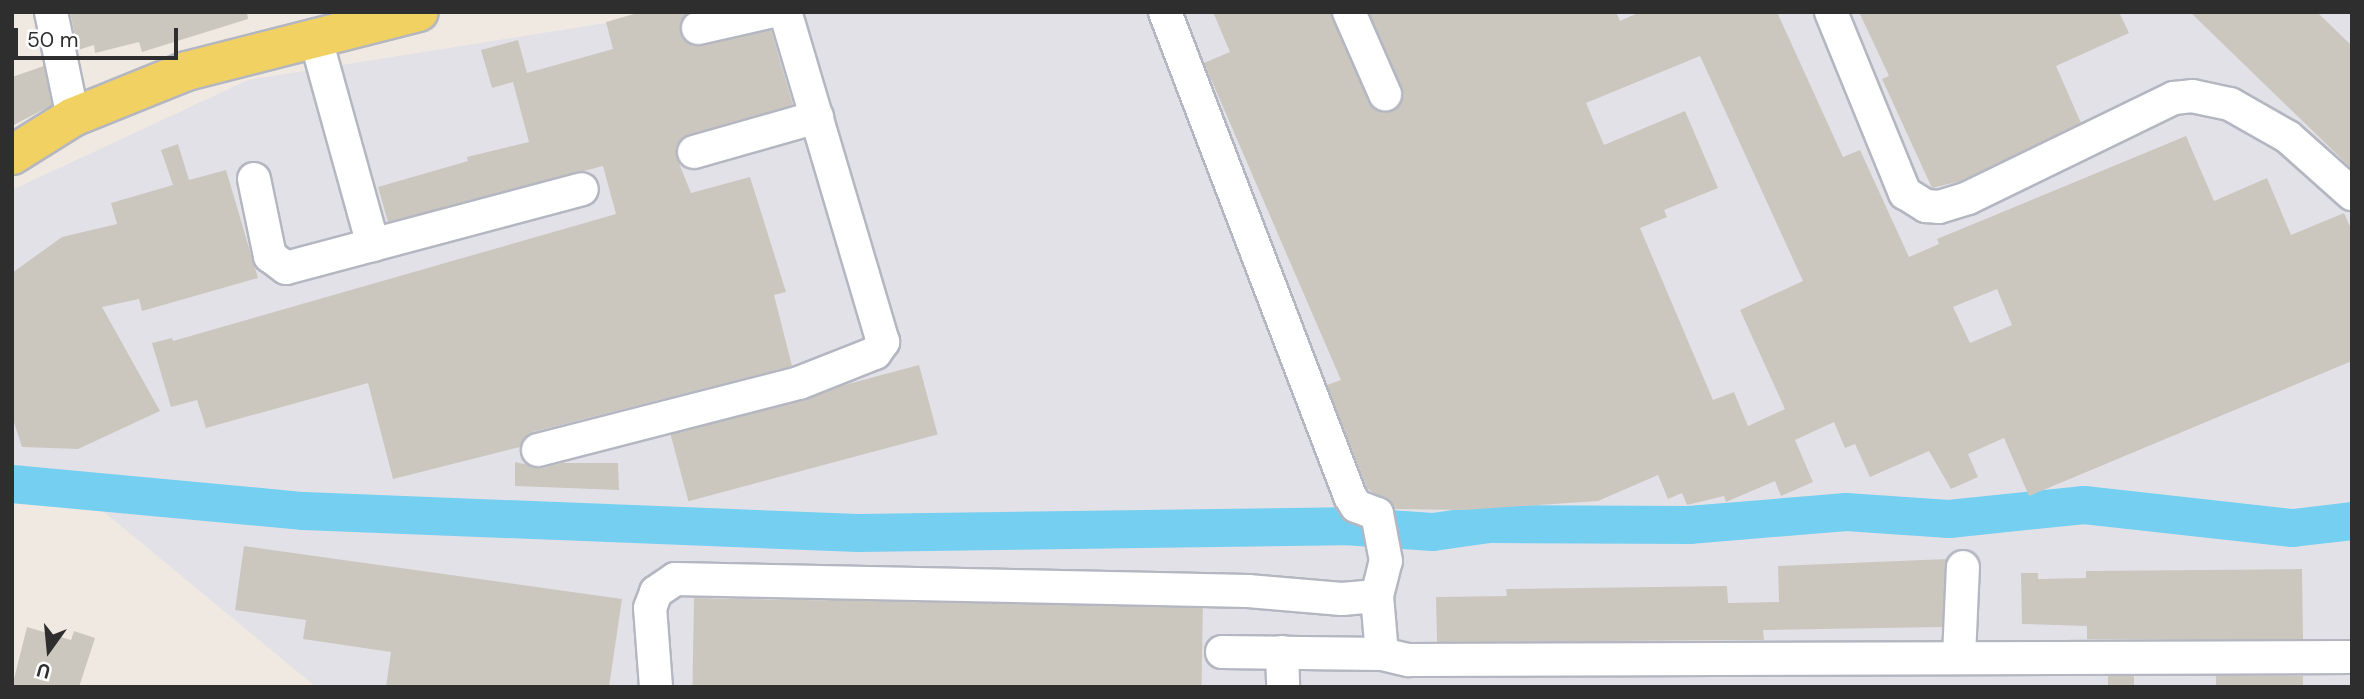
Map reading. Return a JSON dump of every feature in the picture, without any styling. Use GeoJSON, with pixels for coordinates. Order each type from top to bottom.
{"type":"FeatureCollection","features":[{"type":"Feature","properties":{"kind":"main road"},"geometry":{"type":"LineString","coordinates":[[12,155],[73,117],[187,71],[315,36],[419,12]]}},
{"type":"Feature","properties":{"kind":"street"},"geometry":{"type":"LineString","coordinates":[[51,12],[73,117]]}},
{"type":"Feature","properties":{"kind":"street"},"geometry":{"type":"LineString","coordinates":[[698,29],[769,12]]}},
{"type":"Feature","properties":{"kind":"street"},"geometry":{"type":"LineString","coordinates":[[538,450],[799,383],[879,348],[882,332],[785,12]]}},
{"type":"Feature","properties":{"kind":"street"},"geometry":{"type":"LineString","coordinates":[[1165,12],[1350,496],[1356,506],[1381,528],[1386,561],[1377,596],[1382,654]]}},
{"type":"Feature","properties":{"kind":"street"},"geometry":{"type":"LineString","coordinates":[[1349,12],[1385,94]]}},
{"type":"Feature","properties":{"kind":"street"},"geometry":{"type":"LineString","coordinates":[[1831,12],[1905,193],[1926,206],[1939,207],[1968,198],[2174,98],[2192,96],[2230,104],[2288,137],[2352,194]]}},
{"type":"Feature","properties":{"kind":"street"},"geometry":{"type":"LineString","coordinates":[[315,36],[373,245]]}},
{"type":"Feature","properties":{"kind":"street"},"geometry":{"type":"LineString","coordinates":[[694,152],[817,117]]}},
{"type":"Feature","properties":{"kind":"street"},"geometry":{"type":"LineString","coordinates":[[254,179],[270,256],[280,267],[298,268],[582,189]]}},
{"type":"Feature","properties":{"kind":"street"},"geometry":{"type":"LineString","coordinates":[[1959,657],[1963,567]]}},
{"type":"Feature","properties":{"kind":"street"},"geometry":{"type":"LineString","coordinates":[[656,687],[650,608],[656,592],[675,579],[1377,596]]}},
{"type":"Feature","properties":{"kind":"street"},"geometry":{"type":"LineString","coordinates":[[1222,652],[1382,654],[1409,660],[1572,674],[1959,657],[2352,657]]}},
{"type":"Feature","properties":{"kind":"street"},"geometry":{"type":"LineString","coordinates":[[1282,652],[1283,687]]}},
{"type":"Feature","properties":{"kind":"shaded area"},"geometry":{"type":"Polygon","coordinates":[[[675,12],[2352,12],[2352,687],[316,687],[98,507],[12,489],[12,190],[248,80],[675,12]]]}},
{"type":"Feature","properties":{"kind":"building"},"geometry":{"type":"Polygon","coordinates":[[[70,12],[247,12],[248,19],[142,52],[139,42],[95,53],[94,45],[78,50],[70,12]]]}},
{"type":"Feature","properties":{"kind":"building"},"geometry":{"type":"Polygon","coordinates":[[[641,12],[690,12],[681,22],[680,31],[693,46],[771,30],[793,105],[688,135],[676,147],[676,156],[691,193],[750,177],[786,292],[774,295],[792,366],[533,432],[520,447],[393,479],[368,383],[206,428],[197,400],[171,407],[152,343],[172,338],[173,341],[616,214],[603,166],[388,222],[378,187],[468,161],[467,157],[529,142],[513,82],[492,88],[481,50],[518,40],[527,73],[613,49],[606,22],[641,12]]]}},
{"type":"Feature","properties":{"kind":"building"},"geometry":{"type":"Polygon","coordinates":[[[1213,12],[1331,12],[1368,101],[1384,112],[1399,105],[1403,95],[1369,12],[1616,12],[1620,21],[1640,12],[1777,12],[1843,157],[1860,150],[1909,257],[1939,244],[1937,239],[2186,136],[2214,201],[2267,178],[2291,235],[2344,213],[2352,231],[2352,361],[2029,496],[2004,438],[1968,454],[1978,477],[1951,489],[1929,451],[1870,477],[1855,444],[1845,448],[1834,422],[1795,440],[1813,482],[1781,496],[1775,481],[1726,502],[1724,496],[1687,505],[1682,493],[1668,499],[1658,475],[1598,501],[1464,510],[1394,509],[1367,488],[1327,385],[1341,380],[1204,63],[1230,52],[1213,12]],[[1700,56],[1586,103],[1604,145],[1685,111],[1718,188],[1664,210],[1667,217],[1640,228],[1713,400],[1734,392],[1748,426],[1785,409],[1740,310],[1803,281],[1700,56]],[[1997,289],[1953,307],[1970,343],[2012,325],[1997,289]]]}},
{"type":"Feature","properties":{"kind":"building"},"geometry":{"type":"Polygon","coordinates":[[[1859,12],[2119,12],[2129,33],[2056,66],[2081,123],[1961,181],[1932,188],[1882,79],[1889,76],[1859,12]]]}},
{"type":"Feature","properties":{"kind":"building"},"geometry":{"type":"Polygon","coordinates":[[[2190,12],[2317,12],[2352,46],[2352,169],[2190,12]]]}},
{"type":"Feature","properties":{"kind":"building"},"geometry":{"type":"Polygon","coordinates":[[[44,66],[52,105],[12,126],[12,77],[44,66]]]}},
{"type":"Feature","properties":{"kind":"building"},"geometry":{"type":"Polygon","coordinates":[[[178,144],[189,180],[226,170],[258,278],[142,311],[139,299],[102,307],[160,411],[78,449],[22,447],[12,416],[12,273],[62,237],[117,224],[111,203],[173,185],[161,150],[178,144]]]}},
{"type":"Feature","properties":{"kind":"building"},"geometry":{"type":"Polygon","coordinates":[[[919,365],[938,435],[688,501],[670,432],[919,365]]]}},
{"type":"Feature","properties":{"kind":"building"},"geometry":{"type":"Polygon","coordinates":[[[515,462],[542,468],[562,463],[618,463],[619,490],[515,486],[515,462]]]}},
{"type":"Feature","properties":{"kind":"building"},"geometry":{"type":"Polygon","coordinates":[[[244,546],[622,599],[609,687],[386,687],[391,652],[303,639],[306,620],[235,610],[244,546]]]}},
{"type":"Feature","properties":{"kind":"building"},"geometry":{"type":"Polygon","coordinates":[[[1947,559],[1942,627],[1763,630],[1764,640],[1437,642],[1436,597],[1507,596],[1506,589],[1727,586],[1728,603],[1779,602],[1778,566],[1947,559]]]}},
{"type":"Feature","properties":{"kind":"building"},"geometry":{"type":"Polygon","coordinates":[[[2302,569],[2303,639],[2087,639],[2087,626],[2022,624],[2021,573],[2038,573],[2038,579],[2086,578],[2086,571],[2302,569]]]}},
{"type":"Feature","properties":{"kind":"building"},"geometry":{"type":"Polygon","coordinates":[[[694,598],[1203,607],[1202,687],[692,687],[694,598]]]}},
{"type":"Feature","properties":{"kind":"building"},"geometry":{"type":"Polygon","coordinates":[[[27,627],[71,640],[74,631],[95,638],[79,687],[12,687],[27,627]]]}},
{"type":"Feature","properties":{"kind":"building"},"geometry":{"type":"Polygon","coordinates":[[[2108,676],[2134,676],[2134,687],[2108,687],[2108,676]]]}},
{"type":"Feature","properties":{"kind":"building"},"geometry":{"type":"Polygon","coordinates":[[[2216,676],[2303,676],[2303,687],[2216,687],[2216,676]]]}},
{"type":"Feature","properties":{"kind":"waterway"},"geometry":{"type":"LineString","coordinates":[[12,484],[304,511],[858,533],[1344,526],[1433,532],[1489,524],[1689,525],[1846,512],[1949,519],[2084,505],[2293,528],[2352,521]]}}]}
